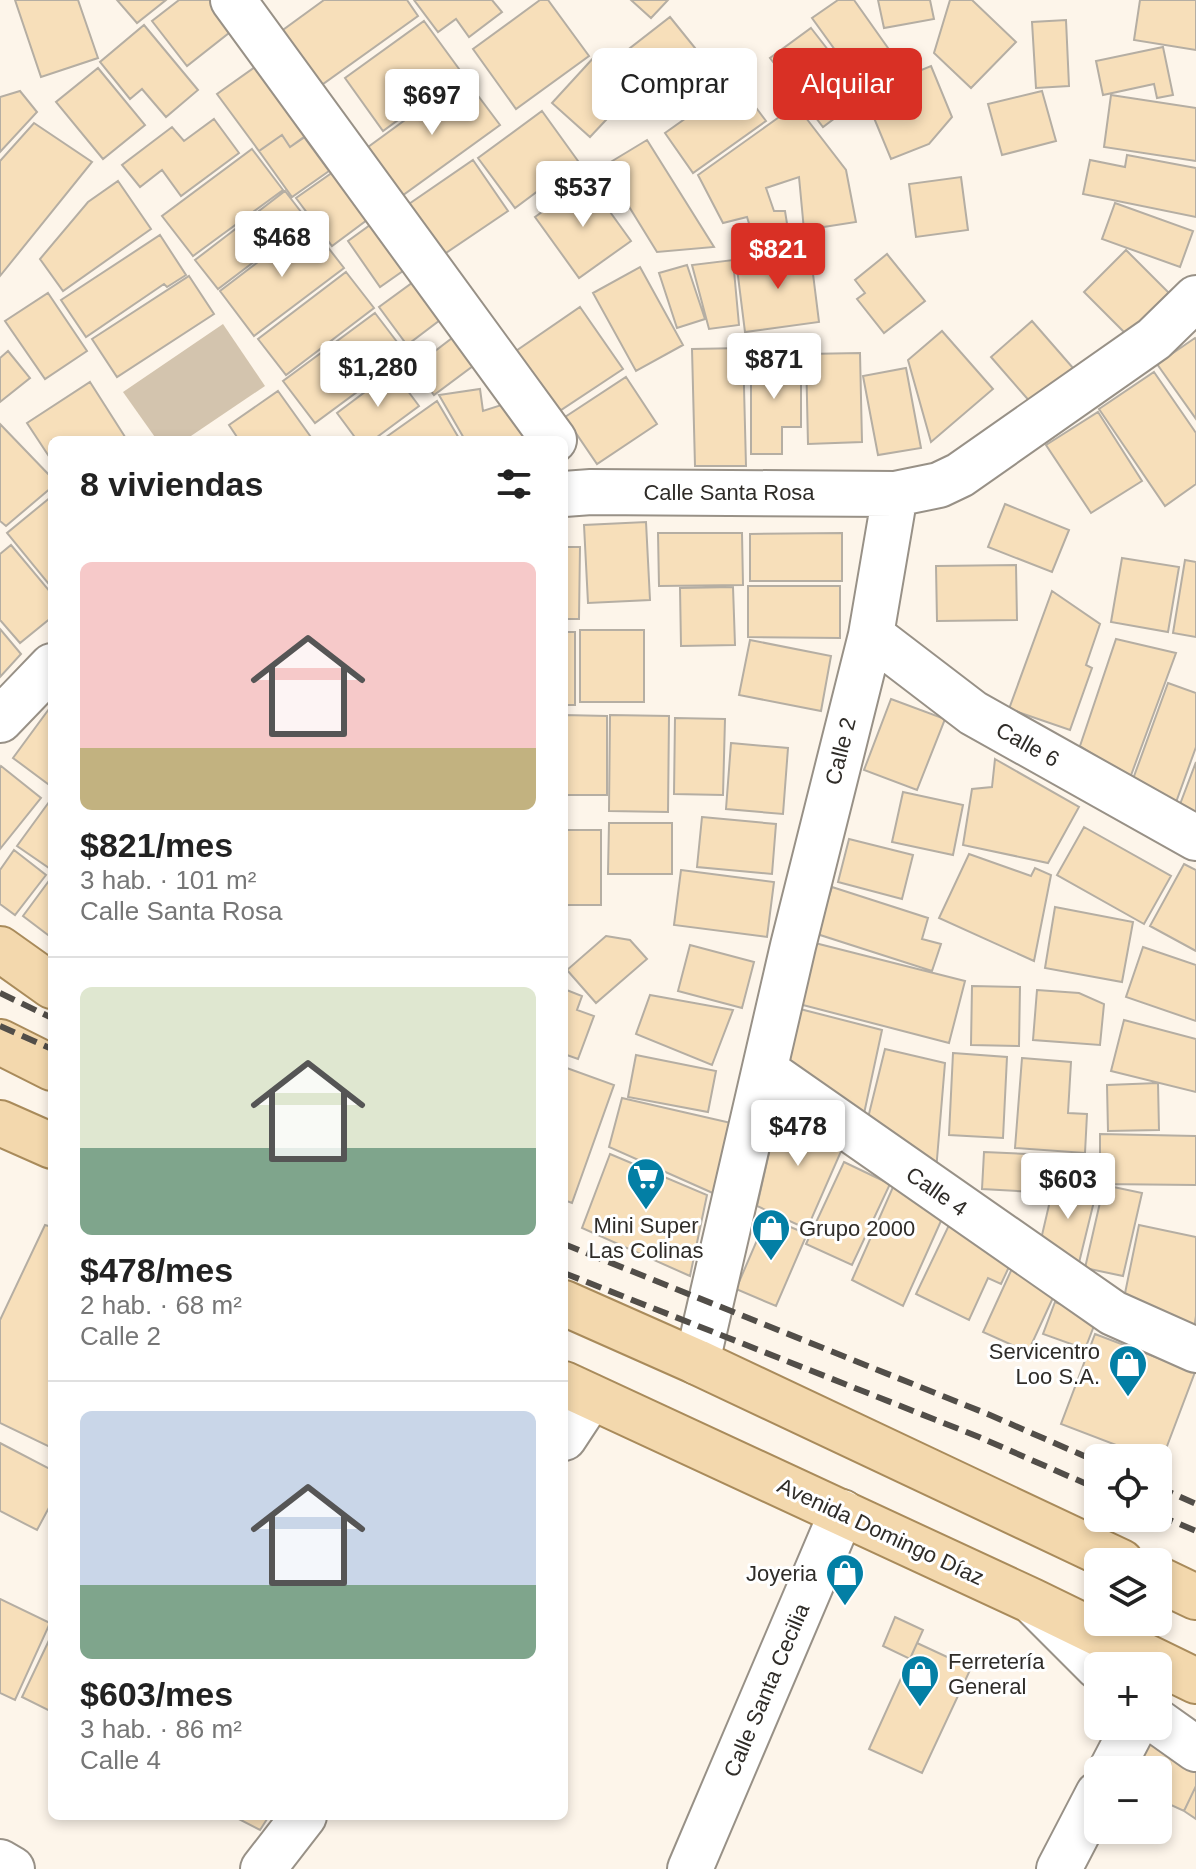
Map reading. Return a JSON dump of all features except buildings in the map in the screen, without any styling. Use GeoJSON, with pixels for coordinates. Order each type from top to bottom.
{"type":"FeatureCollection","features":[{"type":"Feature","properties":{"kind":"main road"},"geometry":{"type":"LineString","coordinates":[[0,949],[48,983]]}},
{"type":"Feature","properties":{"kind":"main road"},"geometry":{"type":"LineString","coordinates":[[0,1042],[48,1066]]}},
{"type":"Feature","properties":{"kind":"main road"},"geometry":{"type":"LineString","coordinates":[[0,1123],[48,1144]]}},
{"type":"Feature","properties":{"kind":"main road"},"geometry":{"type":"LineString","coordinates":[[568,1305],[697,1362],[1091,1548]]}},
{"type":"Feature","properties":{"kind":"main road","name":"Avenida Domingo Díaz"},"geometry":{"type":"LineString","coordinates":[[578,1390],[1032,1601],[1196,1681]]}},
{"type":"Feature","properties":{"kind":"main road"},"geometry":{"type":"LineString","coordinates":[[1172,1586],[1196,1597]]}},
{"type":"Feature","properties":{"kind":"street"},"geometry":{"type":"LineString","coordinates":[[233,0],[551,436]]}},
{"type":"Feature","properties":{"kind":"street"},"geometry":{"type":"LineString","coordinates":[[895,494],[939,485],[960,475],[1154,339],[1196,298]]}},
{"type":"Feature","properties":{"kind":"street"},"geometry":{"type":"LineString","coordinates":[[568,465],[578,493]]}},
{"type":"Feature","properties":{"kind":"street","name":"Calle Santa Rosa"},"geometry":{"type":"LineString","coordinates":[[578,493],[895,494]]}},
{"type":"Feature","properties":{"kind":"street","name":"Calle 2"},"geometry":{"type":"LineString","coordinates":[[697,1362],[833,777],[871,635],[895,494]]}},
{"type":"Feature","properties":{"kind":"street","name":"Calle 6"},"geometry":{"type":"LineString","coordinates":[[871,635],[973,713],[1196,838]]}},
{"type":"Feature","properties":{"kind":"street"},"geometry":{"type":"LineString","coordinates":[[0,720],[48,670]]}},
{"type":"Feature","properties":{"kind":"street","name":"Calle 4"},"geometry":{"type":"LineString","coordinates":[[766,1071],[1113,1313],[1196,1350]]}},
{"type":"Feature","properties":{"kind":"street"},"geometry":{"type":"LineString","coordinates":[[568,1424],[578,1390]]}},
{"type":"Feature","properties":{"kind":"street","name":"Calle Santa Cecilia"},"geometry":{"type":"LineString","coordinates":[[690,1869],[842,1512]]}},
{"type":"Feature","properties":{"kind":"street"},"geometry":{"type":"LineString","coordinates":[[1032,1601],[1084,1653]]}},
{"type":"Feature","properties":{"kind":"street"},"geometry":{"type":"LineString","coordinates":[[1172,1732],[1196,1749]]}},
{"type":"Feature","properties":{"kind":"street"},"geometry":{"type":"LineString","coordinates":[[263,1869],[301,1820]]}},
{"type":"Feature","properties":{"kind":"street"},"geometry":{"type":"LineString","coordinates":[[1059,1869],[1084,1821]]}},
{"type":"Feature","properties":{"kind":"street"},"geometry":{"type":"LineString","coordinates":[[0,1862],[12,1869]]}},
{"type":"Feature","properties":{"kind":"shaded area"},"geometry":{"type":"Polygon","coordinates":[[[223,324],[265,386],[191,436],[154,436],[123,392],[223,324]]]}},
{"type":"Feature","properties":{"kind":"railway"},"geometry":{"type":"LineString","coordinates":[[0,993],[48,1016]]}},
{"type":"Feature","properties":{"kind":"railway"},"geometry":{"type":"LineString","coordinates":[[0,1026],[48,1047]]}},
{"type":"Feature","properties":{"kind":"railway"},"geometry":{"type":"LineString","coordinates":[[568,1246],[990,1415],[1084,1456]]}},
{"type":"Feature","properties":{"kind":"railway"},"geometry":{"type":"LineString","coordinates":[[568,1275],[979,1437],[1084,1483]]}},
{"type":"Feature","properties":{"kind":"railway"},"geometry":{"type":"LineString","coordinates":[[1172,1493],[1196,1504]]}},
{"type":"Feature","properties":{"kind":"railway"},"geometry":{"type":"LineString","coordinates":[[1172,1521],[1196,1531]]}},
{"type":"Feature","properties":{"kind":"place","name":"Mini Super Las Colinas"},"geometry":{"type":"Point","coordinates":[646,1211]}},
{"type":"Feature","properties":{"kind":"place","name":"Grupo 2000"},"geometry":{"type":"Point","coordinates":[771,1262]}},
{"type":"Feature","properties":{"kind":"place","name":"Servicentro Loo S.A."},"geometry":{"type":"Point","coordinates":[1128,1398]}},
{"type":"Feature","properties":{"kind":"place","name":"Joyeria"},"geometry":{"type":"Point","coordinates":[845,1607]}},
{"type":"Feature","properties":{"kind":"place","name":"Ferretería General"},"geometry":{"type":"Point","coordinates":[920,1708]}}]}
